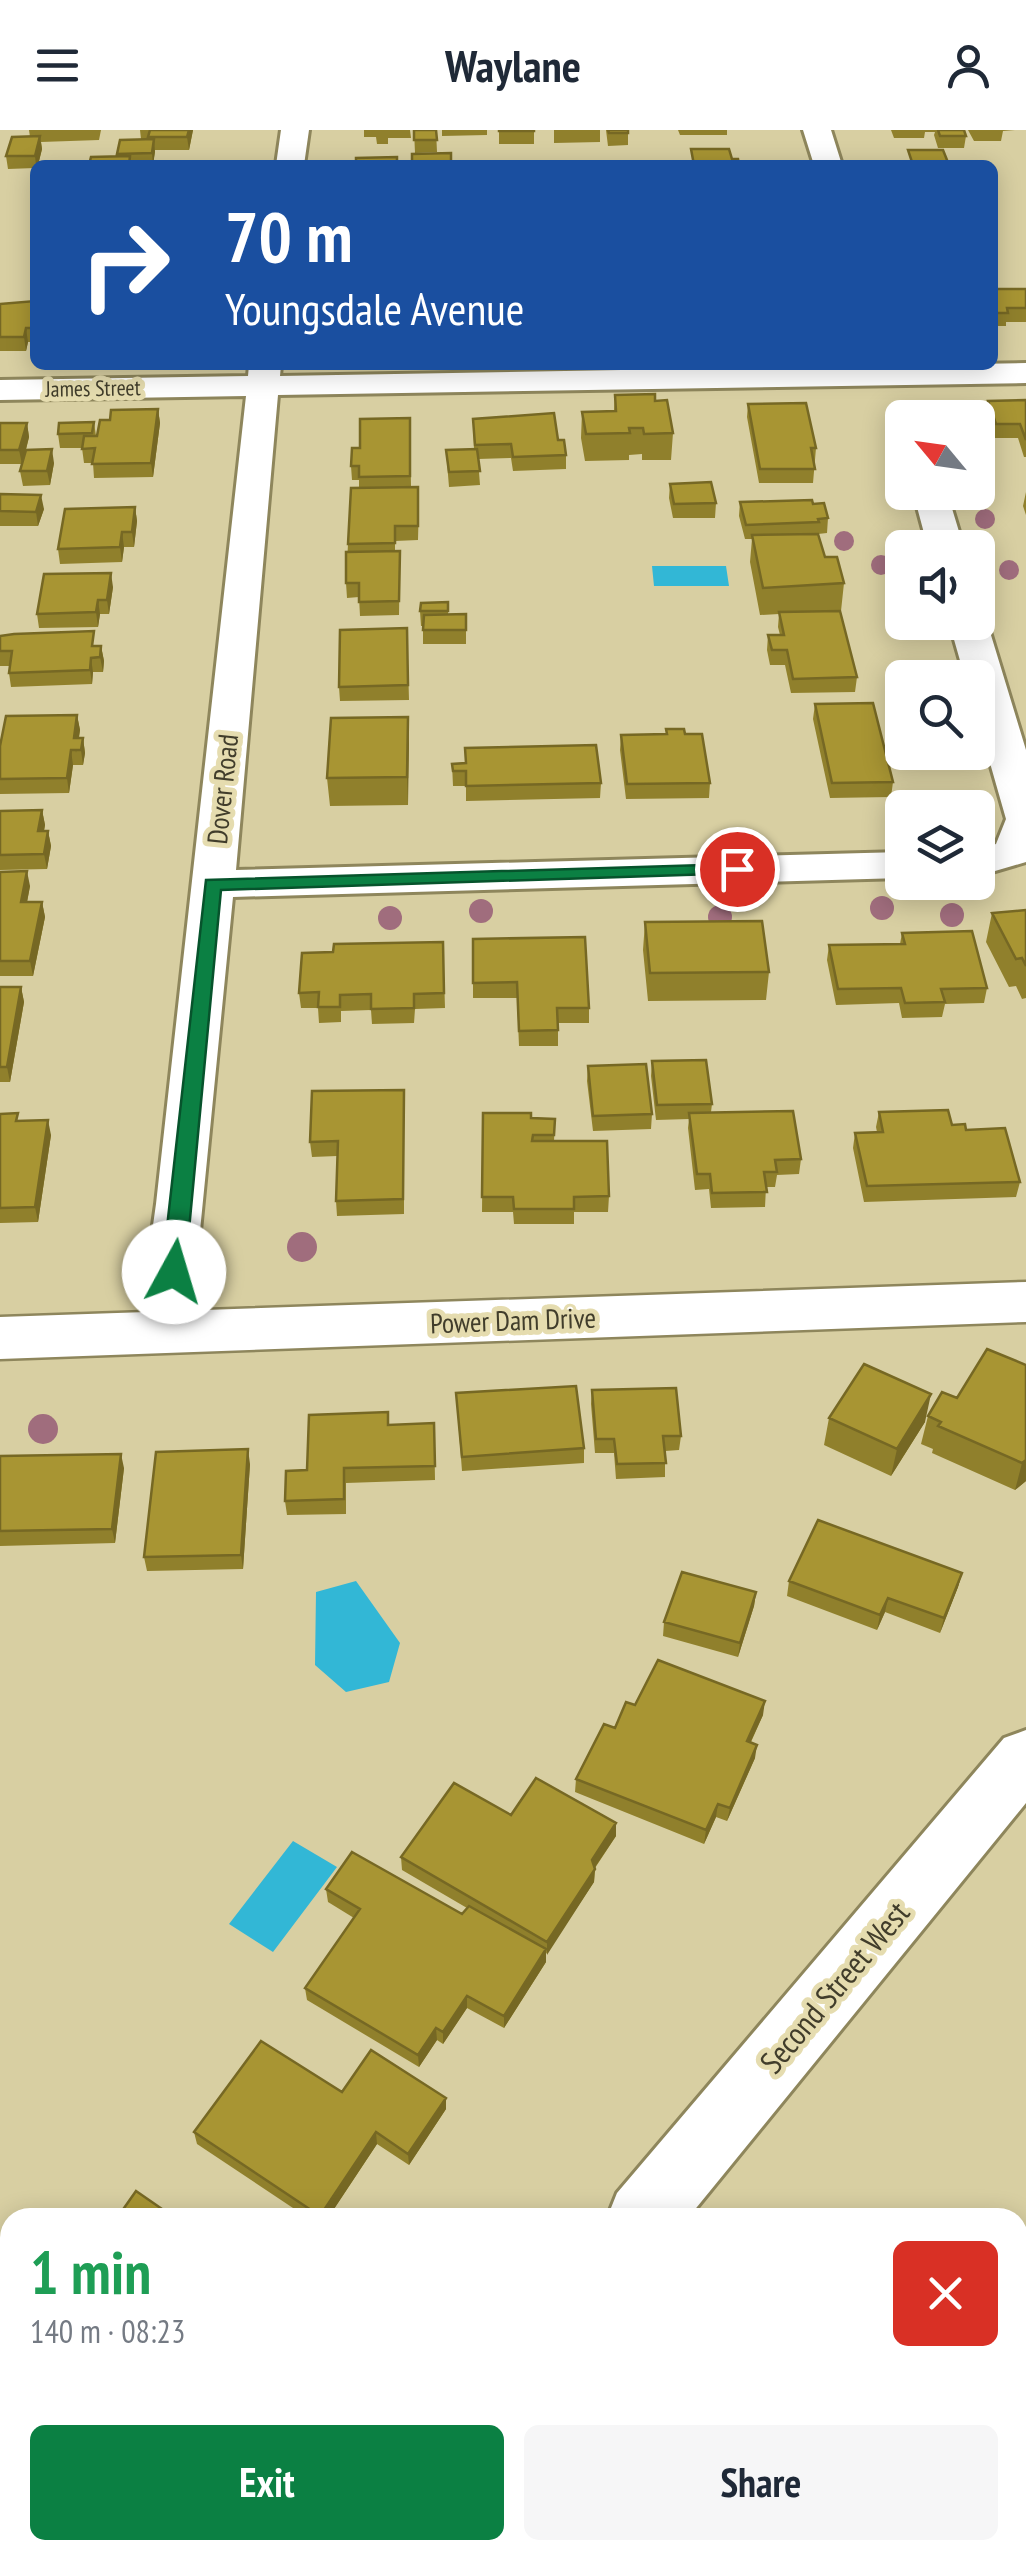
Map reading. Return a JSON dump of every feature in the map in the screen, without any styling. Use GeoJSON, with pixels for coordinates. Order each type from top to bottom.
{"type":"FeatureCollection","features":[{"type":"Feature","properties":{"kind":"main road","name":"Power Dam Drive"},"geometry":{"type":"LineString","coordinates":[[0,1338],[1026,1302]]}},
{"type":"Feature","properties":{"kind":"street"},"geometry":{"type":"LineString","coordinates":[[291,160],[295,130]]}},
{"type":"Feature","properties":{"kind":"street"},"geometry":{"type":"LineString","coordinates":[[817,130],[826,160]]}},
{"type":"Feature","properties":{"kind":"street","name":"James Street"},"geometry":{"type":"LineString","coordinates":[[0,390],[264,375],[897,381],[1026,374]]}},
{"type":"Feature","properties":{"kind":"street","name":"Dover Road"},"geometry":{"type":"LineString","coordinates":[[164,1332],[264,375]]}},
{"type":"Feature","properties":{"kind":"street"},"geometry":{"type":"LineString","coordinates":[[973,640],[1026,819],[1016,851],[995,860]]}},
{"type":"Feature","properties":{"kind":"street"},"geometry":{"type":"LineString","coordinates":[[212,884],[885,865]]}},
{"type":"Feature","properties":{"kind":"street","name":"Second Street West"},"geometry":{"type":"LineString","coordinates":[[650,2208],[1026,1757]]}},
{"type":"Feature","properties":{"kind":"water"},"geometry":{"type":"Polygon","coordinates":[[[652,566],[726,566],[729,586],[654,586],[652,566]]]}},
{"type":"Feature","properties":{"kind":"water"},"geometry":{"type":"Polygon","coordinates":[[[356,1581],[400,1643],[389,1682],[346,1692],[315,1665],[316,1592],[356,1581]]]}},
{"type":"Feature","properties":{"kind":"water"},"geometry":{"type":"Polygon","coordinates":[[[293,1841],[337,1867],[273,1952],[229,1924],[293,1841]]]}},
{"type":"Feature","properties":{"kind":"building"},"geometry":{"type":"Polygon","coordinates":[[[150,130],[189,130],[187,137],[148,137],[150,130]]]}},
{"type":"Feature","properties":{"kind":"building"},"geometry":{"type":"Polygon","coordinates":[[[414,130],[436,130],[437,140],[414,140],[414,130]]]}},
{"type":"Feature","properties":{"kind":"building"},"geometry":{"type":"Polygon","coordinates":[[[938,130],[964,130],[966,136],[940,136],[938,130]]]}},
{"type":"Feature","properties":{"kind":"building"},"geometry":{"type":"Polygon","coordinates":[[[40,136],[35,156],[6,156],[12,137],[40,136]]]}},
{"type":"Feature","properties":{"kind":"building"},"geometry":{"type":"Polygon","coordinates":[[[154,139],[152,153],[117,154],[120,140],[154,139]]]}},
{"type":"Feature","properties":{"kind":"building"},"geometry":{"type":"Polygon","coordinates":[[[691,149],[729,149],[732,159],[738,160],[693,160],[691,149]]]}},
{"type":"Feature","properties":{"kind":"building"},"geometry":{"type":"Polygon","coordinates":[[[908,150],[943,150],[947,160],[911,160],[908,150]]]}},
{"type":"Feature","properties":{"kind":"building"},"geometry":{"type":"Polygon","coordinates":[[[451,153],[451,160],[412,160],[412,154],[451,153]]]}},
{"type":"Feature","properties":{"kind":"building"},"geometry":{"type":"Polygon","coordinates":[[[130,156],[130,160],[90,160],[130,156]]]}},
{"type":"Feature","properties":{"kind":"building"},"geometry":{"type":"Polygon","coordinates":[[[397,157],[397,160],[356,160],[397,157]]]}},
{"type":"Feature","properties":{"kind":"building"},"geometry":{"type":"Polygon","coordinates":[[[998,289],[1026,289],[1026,308],[1007,308],[1008,313],[998,313],[998,289]]]}},
{"type":"Feature","properties":{"kind":"building"},"geometry":{"type":"Polygon","coordinates":[[[30,301],[30,328],[26,328],[24,337],[0,337],[0,304],[30,301]]]}},
{"type":"Feature","properties":{"kind":"building"},"geometry":{"type":"Polygon","coordinates":[[[655,394],[655,401],[667,400],[673,433],[644,434],[643,428],[629,428],[630,433],[586,434],[582,412],[616,411],[615,395],[655,394]]]}},
{"type":"Feature","properties":{"kind":"building"},"geometry":{"type":"Polygon","coordinates":[[[1026,400],[1026,440],[1020,424],[996,424],[995,401],[1026,400]]]}},
{"type":"Feature","properties":{"kind":"building"},"geometry":{"type":"Polygon","coordinates":[[[806,403],[816,448],[811,448],[815,469],[760,469],[748,404],[806,403]]]}},
{"type":"Feature","properties":{"kind":"building"},"geometry":{"type":"Polygon","coordinates":[[[158,409],[151,463],[92,464],[95,448],[82,449],[84,436],[97,436],[100,420],[110,420],[111,410],[158,409]]]}},
{"type":"Feature","properties":{"kind":"building"},"geometry":{"type":"Polygon","coordinates":[[[554,413],[558,440],[564,440],[566,455],[513,457],[511,444],[475,445],[473,419],[554,413]]]}},
{"type":"Feature","properties":{"kind":"building"},"geometry":{"type":"Polygon","coordinates":[[[410,418],[410,476],[359,477],[359,466],[351,466],[352,448],[360,448],[360,419],[410,418]]]}},
{"type":"Feature","properties":{"kind":"building"},"geometry":{"type":"Polygon","coordinates":[[[94,422],[92,433],[58,434],[59,423],[94,422]]]}},
{"type":"Feature","properties":{"kind":"building"},"geometry":{"type":"Polygon","coordinates":[[[0,423],[27,423],[19,450],[0,450],[0,423]]]}},
{"type":"Feature","properties":{"kind":"building"},"geometry":{"type":"Polygon","coordinates":[[[52,449],[47,471],[20,471],[26,450],[52,449]]]}},
{"type":"Feature","properties":{"kind":"building"},"geometry":{"type":"Polygon","coordinates":[[[477,449],[480,471],[449,472],[446,450],[477,449]]]}},
{"type":"Feature","properties":{"kind":"building"},"geometry":{"type":"Polygon","coordinates":[[[711,482],[716,503],[674,504],[670,484],[711,482]]]}},
{"type":"Feature","properties":{"kind":"building"},"geometry":{"type":"Polygon","coordinates":[[[418,487],[418,526],[395,526],[395,543],[348,544],[351,488],[418,487]]]}},
{"type":"Feature","properties":{"kind":"building"},"geometry":{"type":"Polygon","coordinates":[[[0,494],[41,495],[36,512],[0,511],[0,494]]]}},
{"type":"Feature","properties":{"kind":"building"},"geometry":{"type":"Polygon","coordinates":[[[812,500],[813,504],[824,503],[828,518],[818,519],[819,522],[746,525],[740,502],[812,500]]]}},
{"type":"Feature","properties":{"kind":"building"},"geometry":{"type":"Polygon","coordinates":[[[135,507],[132,532],[122,532],[120,547],[58,549],[65,509],[135,507]]]}},
{"type":"Feature","properties":{"kind":"building"},"geometry":{"type":"Polygon","coordinates":[[[818,534],[825,557],[837,557],[844,583],[763,588],[752,535],[818,534]]]}},
{"type":"Feature","properties":{"kind":"building"},"geometry":{"type":"Polygon","coordinates":[[[400,551],[399,601],[359,602],[359,583],[346,583],[346,552],[400,551]]]}},
{"type":"Feature","properties":{"kind":"building"},"geometry":{"type":"Polygon","coordinates":[[[111,573],[107,600],[98,600],[96,612],[37,614],[44,574],[111,573]]]}},
{"type":"Feature","properties":{"kind":"building"},"geometry":{"type":"Polygon","coordinates":[[[448,602],[448,611],[420,611],[421,603],[448,602]]]}},
{"type":"Feature","properties":{"kind":"building"},"geometry":{"type":"Polygon","coordinates":[[[840,611],[857,677],[793,679],[787,650],[772,650],[768,635],[784,635],[779,612],[840,611]]]}},
{"type":"Feature","properties":{"kind":"building"},"geometry":{"type":"Polygon","coordinates":[[[466,614],[466,630],[423,630],[424,615],[466,614]]]}},
{"type":"Feature","properties":{"kind":"building"},"geometry":{"type":"Polygon","coordinates":[[[407,628],[408,685],[339,687],[340,630],[407,628]]]}},
{"type":"Feature","properties":{"kind":"building"},"geometry":{"type":"Polygon","coordinates":[[[94,631],[92,646],[101,646],[100,657],[91,658],[90,670],[9,673],[12,651],[0,651],[0,636],[94,631]]]}},
{"type":"Feature","properties":{"kind":"building"},"geometry":{"type":"Polygon","coordinates":[[[873,703],[885,750],[885,770],[890,770],[893,782],[832,783],[815,704],[873,703]]]}},
{"type":"Feature","properties":{"kind":"building"},"geometry":{"type":"Polygon","coordinates":[[[77,715],[74,738],[83,738],[81,750],[71,750],[67,778],[0,779],[0,746],[6,716],[77,715]]]}},
{"type":"Feature","properties":{"kind":"building"},"geometry":{"type":"Polygon","coordinates":[[[408,717],[407,777],[327,778],[331,718],[408,717]]]}},
{"type":"Feature","properties":{"kind":"building"},"geometry":{"type":"Polygon","coordinates":[[[666,729],[702,734],[710,783],[627,784],[621,735],[667,734],[666,729]]]}},
{"type":"Feature","properties":{"kind":"building"},"geometry":{"type":"Polygon","coordinates":[[[596,745],[601,783],[466,786],[466,771],[453,771],[452,764],[466,763],[465,748],[596,745]]]}},
{"type":"Feature","properties":{"kind":"building"},"geometry":{"type":"Polygon","coordinates":[[[42,810],[38,831],[48,831],[44,854],[0,855],[0,811],[42,810]]]}},
{"type":"Feature","properties":{"kind":"building"},"geometry":{"type":"Polygon","coordinates":[[[27,871],[21,902],[42,902],[30,961],[0,961],[0,872],[27,871]]]}},
{"type":"Feature","properties":{"kind":"building"},"geometry":{"type":"Polygon","coordinates":[[[1026,910],[1026,966],[1022,958],[1016,959],[992,913],[1026,910]]]}},
{"type":"Feature","properties":{"kind":"building"},"geometry":{"type":"Polygon","coordinates":[[[762,921],[769,972],[650,973],[645,922],[762,921]]]}},
{"type":"Feature","properties":{"kind":"building"},"geometry":{"type":"Polygon","coordinates":[[[972,931],[987,988],[941,989],[945,1002],[905,1003],[901,988],[838,989],[829,945],[905,944],[902,933],[972,931]]]}},
{"type":"Feature","properties":{"kind":"building"},"geometry":{"type":"Polygon","coordinates":[[[585,937],[589,1008],[557,1008],[558,1030],[519,1031],[517,982],[473,983],[473,939],[585,937]]]}},
{"type":"Feature","properties":{"kind":"building"},"geometry":{"type":"Polygon","coordinates":[[[443,942],[444,993],[414,994],[414,1008],[371,1009],[371,994],[340,995],[340,1007],[318,1007],[319,992],[299,993],[302,953],[333,952],[334,944],[443,942]]]}},
{"type":"Feature","properties":{"kind":"building"},"geometry":{"type":"Polygon","coordinates":[[[0,987],[21,987],[7,1067],[0,1067],[0,987]]]}},
{"type":"Feature","properties":{"kind":"building"},"geometry":{"type":"Polygon","coordinates":[[[706,1060],[712,1104],[657,1105],[652,1061],[706,1060]]]}},
{"type":"Feature","properties":{"kind":"building"},"geometry":{"type":"Polygon","coordinates":[[[646,1064],[652,1114],[593,1116],[588,1066],[646,1064]]]}},
{"type":"Feature","properties":{"kind":"building"},"geometry":{"type":"Polygon","coordinates":[[[404,1090],[403,1199],[336,1201],[338,1141],[310,1142],[312,1091],[404,1090]]]}},
{"type":"Feature","properties":{"kind":"building"},"geometry":{"type":"Polygon","coordinates":[[[948,1110],[952,1125],[965,1124],[966,1130],[1005,1128],[1020,1182],[867,1186],[855,1133],[883,1132],[879,1112],[948,1110]]]}},
{"type":"Feature","properties":{"kind":"building"},"geometry":{"type":"Polygon","coordinates":[[[793,1111],[801,1159],[775,1160],[777,1172],[764,1172],[767,1192],[712,1193],[710,1174],[697,1174],[689,1113],[793,1111]]]}},
{"type":"Feature","properties":{"kind":"building"},"geometry":{"type":"Polygon","coordinates":[[[18,1113],[16,1121],[48,1120],[35,1207],[0,1208],[0,1114],[18,1113]]]}},
{"type":"Feature","properties":{"kind":"building"},"geometry":{"type":"Polygon","coordinates":[[[483,1113],[531,1113],[531,1118],[555,1119],[554,1135],[533,1135],[532,1141],[607,1141],[609,1196],[574,1197],[574,1209],[514,1209],[513,1197],[482,1197],[483,1113]]]}},
{"type":"Feature","properties":{"kind":"building"},"geometry":{"type":"Polygon","coordinates":[[[987,1349],[1026,1365],[1026,1460],[1022,1463],[938,1426],[941,1422],[928,1416],[942,1392],[957,1398],[987,1349]]]}},
{"type":"Feature","properties":{"kind":"building"},"geometry":{"type":"Polygon","coordinates":[[[864,1364],[931,1394],[897,1449],[829,1418],[864,1364]]]}},
{"type":"Feature","properties":{"kind":"building"},"geometry":{"type":"Polygon","coordinates":[[[576,1386],[584,1448],[462,1457],[456,1393],[576,1386]]]}},
{"type":"Feature","properties":{"kind":"building"},"geometry":{"type":"Polygon","coordinates":[[[676,1388],[681,1436],[663,1436],[666,1463],[617,1464],[614,1439],[596,1439],[592,1390],[676,1388]]]}},
{"type":"Feature","properties":{"kind":"building"},"geometry":{"type":"Polygon","coordinates":[[[388,1412],[388,1425],[434,1423],[435,1466],[344,1468],[344,1499],[285,1501],[286,1471],[307,1470],[309,1415],[388,1412]]]}},
{"type":"Feature","properties":{"kind":"building"},"geometry":{"type":"Polygon","coordinates":[[[248,1449],[241,1555],[144,1557],[156,1452],[248,1449]]]}},
{"type":"Feature","properties":{"kind":"building"},"geometry":{"type":"Polygon","coordinates":[[[121,1454],[112,1529],[0,1531],[0,1456],[121,1454]]]}},
{"type":"Feature","properties":{"kind":"building"},"geometry":{"type":"Polygon","coordinates":[[[818,1520],[962,1573],[944,1618],[888,1598],[880,1615],[789,1581],[818,1520]]]}},
{"type":"Feature","properties":{"kind":"building"},"geometry":{"type":"Polygon","coordinates":[[[682,1572],[756,1592],[740,1643],[664,1622],[682,1572]]]}},
{"type":"Feature","properties":{"kind":"building"},"geometry":{"type":"Polygon","coordinates":[[[658,1660],[765,1701],[747,1741],[757,1745],[730,1808],[718,1804],[706,1830],[576,1779],[604,1724],[615,1728],[626,1702],[635,1705],[658,1660]]]}},
{"type":"Feature","properties":{"kind":"building"},"geometry":{"type":"Polygon","coordinates":[[[536,1778],[616,1823],[592,1860],[595,1869],[547,1942],[401,1857],[454,1783],[511,1815],[536,1778]]]}},
{"type":"Feature","properties":{"kind":"building"},"geometry":{"type":"Polygon","coordinates":[[[352,1852],[462,1914],[469,1906],[546,1949],[504,2016],[467,1996],[443,2032],[436,2028],[418,2055],[305,1988],[360,1909],[326,1889],[352,1852]]]}},
{"type":"Feature","properties":{"kind":"building"},"geometry":{"type":"Polygon","coordinates":[[[261,2041],[342,2092],[371,2050],[446,2098],[408,2154],[376,2132],[325,2208],[308,2208],[194,2132],[261,2041]]]}},
{"type":"Feature","properties":{"kind":"building"},"geometry":{"type":"Polygon","coordinates":[[[136,2191],[161,2208],[124,2208],[136,2191]]]}},
{"type":"Feature","properties":{"kind":"route"},"geometry":{"type":"LineString","coordinates":[[174,1272],[212,884],[737,869]]}}]}
